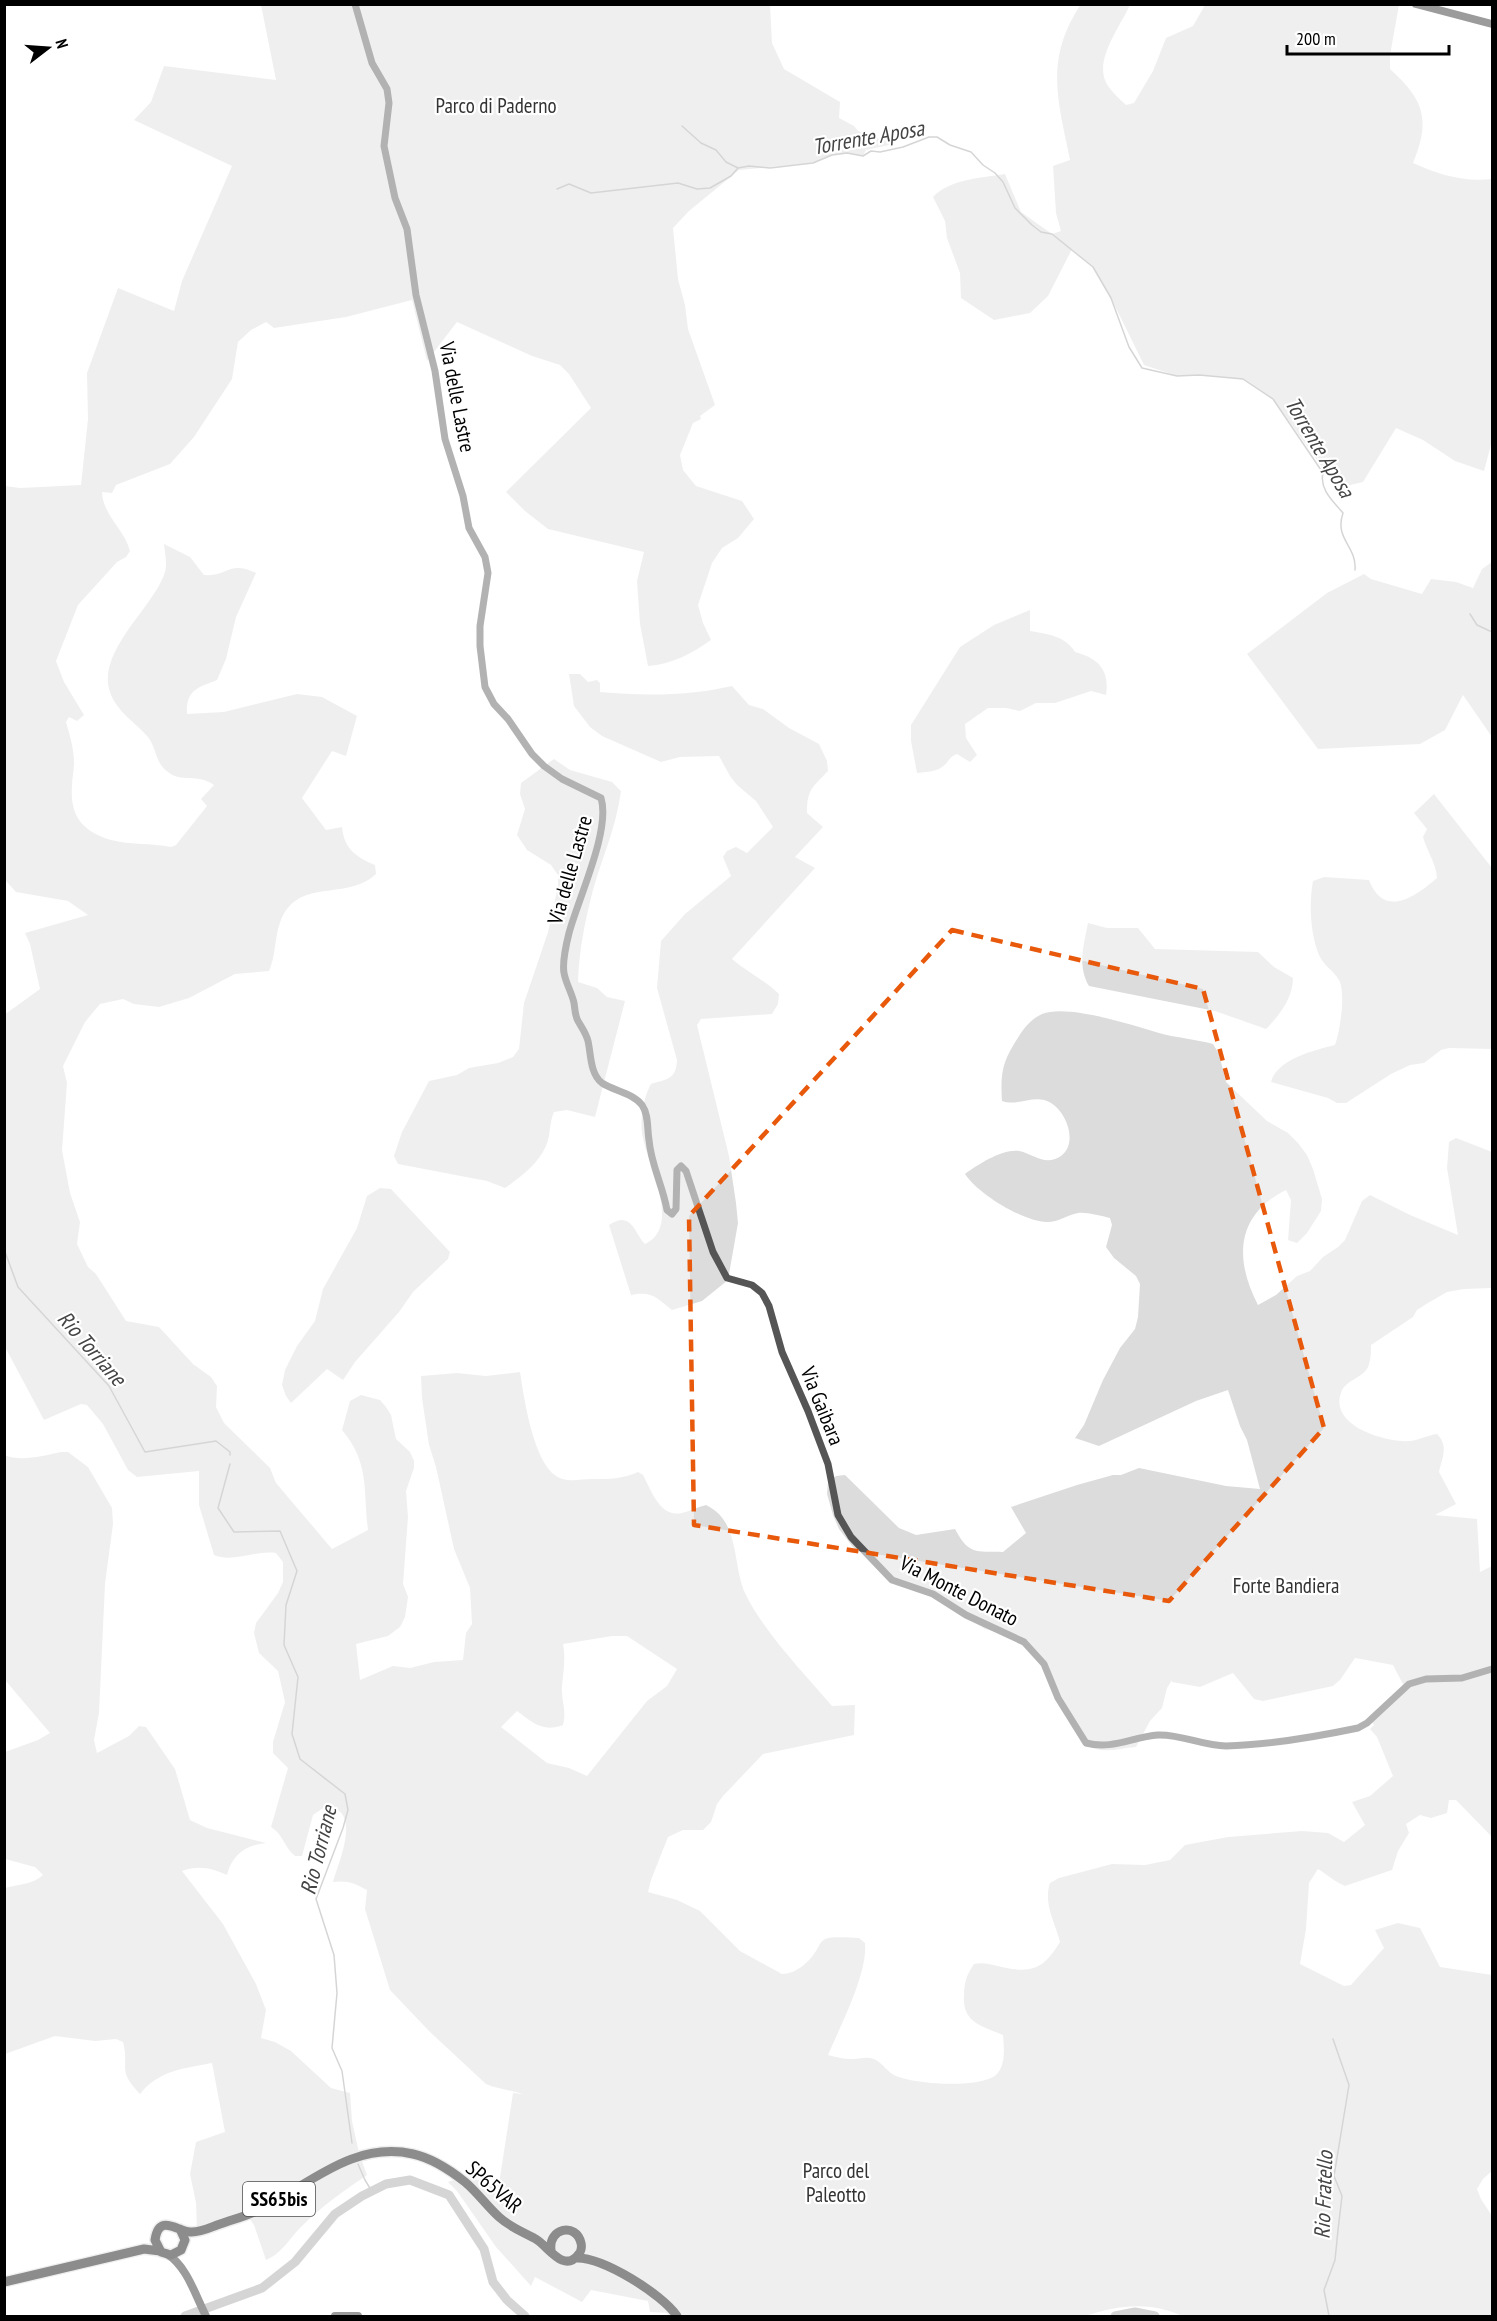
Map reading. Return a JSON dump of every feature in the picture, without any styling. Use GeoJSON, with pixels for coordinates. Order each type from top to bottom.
{"type":"FeatureCollection","features":[{"type":"Feature","properties":{"kind":"main road"},"geometry":{"type":"LineString","coordinates":[[1416,4],[1492,24]]}},
{"type":"Feature","properties":{"kind":"main road","name":"SP65VAR"},"geometry":{"type":"LineString","coordinates":[[180,2229],[191,2233],[199,2232],[261,2210],[312,2178],[357,2156],[391,2152],[412,2154],[430,2160],[465,2182],[510,2226],[533,2238]]}},
{"type":"Feature","properties":{"kind":"main road","name":"SS65bis"},"geometry":{"type":"LineString","coordinates":[[4,2282],[144,2250],[151,2246],[162,2226],[172,2225],[180,2229]]}},
{"type":"Feature","properties":{"kind":"main road"},"geometry":{"type":"LineString","coordinates":[[180,2229],[184,2237],[179,2259],[181,2268]]}},
{"type":"Feature","properties":{"kind":"main road"},"geometry":{"type":"LineString","coordinates":[[533,2238],[546,2238],[563,2230],[574,2232],[591,2260]]}},
{"type":"Feature","properties":{"kind":"main road","name":"SP65VAR"},"geometry":{"type":"LineString","coordinates":[[182,2247],[199,2232]]}},
{"type":"Feature","properties":{"kind":"main road"},"geometry":{"type":"LineString","coordinates":[[554,2235],[551,2240],[551,2250],[553,2255],[562,2261],[576,2258],[591,2260],[646,2287],[660,2297],[677,2316]]}},
{"type":"Feature","properties":{"kind":"main road","name":"SS65bis"},"geometry":{"type":"LineString","coordinates":[[533,2238],[551,2250]]}},
{"type":"Feature","properties":{"kind":"main road"},"geometry":{"type":"LineString","coordinates":[[155,2240],[164,2253],[174,2259],[181,2268],[206,2316]]}},
{"type":"Feature","properties":{"kind":"main road"},"geometry":{"type":"LineString","coordinates":[[576,2258],[581,2246]]}},
{"type":"Feature","properties":{"kind":"main road","name":"SS65bis"},"geometry":{"type":"LineString","coordinates":[[144,2250],[174,2254],[182,2247]]}},
{"type":"Feature","properties":{"kind":"main road"},"geometry":{"type":"LineString","coordinates":[[335,2316],[358,2316]]}},
{"type":"Feature","properties":{"kind":"street","name":"Via delle Lastre"},"geometry":{"type":"LineString","coordinates":[[355,4],[372,63],[387,88],[389,103],[384,146],[396,198],[407,229],[416,295],[435,371],[445,439],[463,496],[469,528],[485,557],[488,573],[480,626],[480,646],[485,687],[494,704],[508,719],[532,754],[562,779],[601,798],[605,809],[597,850],[576,907],[566,946],[563,973],[574,1000],[576,1019],[588,1039],[596,1076],[602,1083],[630,1096],[642,1105],[647,1120],[649,1143],[657,1180],[664,1192],[667,1210],[672,1214],[676,1209],[677,1170],[681,1166],[686,1171],[713,1252],[727,1278]]}},
{"type":"Feature","properties":{"kind":"street","name":"Via Gaibara"},"geometry":{"type":"LineString","coordinates":[[727,1278],[752,1285],[762,1293],[769,1306],[782,1352],[828,1464],[832,1495],[838,1515],[851,1537],[874,1561]]}},
{"type":"Feature","properties":{"kind":"street","name":"Via Monte Donato"},"geometry":{"type":"LineString","coordinates":[[874,1561],[892,1580],[933,1594],[966,1615],[1024,1642],[1044,1664],[1058,1698],[1086,1743],[1100,1747],[1167,1735],[1224,1746],[1280,1741],[1358,1728],[1367,1723],[1409,1684],[1426,1679],[1462,1678],[1492,1669]]}},
{"type":"Feature","properties":{"kind":"highlighted area"},"geometry":{"type":"Polygon","coordinates":[[[952,930],[1203,989],[1324,1428],[1169,1601],[694,1525],[689,1216],[952,930]]]}},
{"type":"Feature","properties":{"kind":"green space"},"geometry":{"type":"Polygon","coordinates":[[[1081,4],[1130,5],[1111,41],[1103,71],[1109,87],[1126,105],[1134,103],[1153,71],[1166,38],[1193,26],[1205,5],[1399,5],[1390,55],[1390,69],[1410,91],[1421,111],[1422,134],[1413,163],[1452,177],[1492,179],[1492,441],[1484,471],[1455,461],[1423,440],[1396,428],[1363,482],[1337,488],[1273,399],[1242,379],[1199,375],[1177,376],[1144,365],[1093,267],[1072,249],[1048,296],[1030,313],[994,320],[961,298],[960,273],[947,238],[945,221],[933,197],[940,191],[966,180],[1005,174],[1021,212],[1052,234],[1061,231],[1056,213],[1053,166],[1070,160],[1058,99],[1058,62],[1069,24],[1081,4]]]}},
{"type":"Feature","properties":{"kind":"green space"},"geometry":{"type":"Polygon","coordinates":[[[261,5],[770,5],[772,43],[784,69],[840,102],[839,118],[854,126],[858,131],[894,144],[866,150],[863,156],[847,153],[829,156],[813,163],[739,170],[689,211],[673,228],[678,279],[688,329],[715,405],[700,416],[701,419],[693,423],[680,455],[683,470],[696,486],[742,501],[754,519],[738,538],[722,548],[712,563],[698,605],[711,640],[681,658],[648,666],[640,624],[637,581],[644,552],[548,529],[506,492],[591,408],[569,374],[560,365],[532,356],[457,322],[427,361],[412,300],[346,317],[274,328],[266,322],[251,330],[238,342],[232,379],[194,437],[170,464],[116,485],[112,493],[102,492],[106,508],[130,551],[78,605],[56,661],[64,682],[84,715],[77,721],[69,717],[66,722],[74,758],[73,806],[80,821],[92,832],[111,840],[171,847],[176,845],[207,806],[201,799],[214,785],[202,779],[178,777],[164,768],[148,737],[121,711],[110,692],[108,677],[111,662],[127,631],[149,602],[164,575],[166,563],[164,544],[190,557],[204,575],[219,574],[234,568],[247,569],[256,573],[236,617],[226,659],[217,680],[194,691],[188,700],[187,714],[224,712],[297,694],[322,697],[357,716],[346,756],[332,751],[302,798],[326,830],[342,827],[348,847],[362,859],[375,865],[376,874],[366,882],[354,886],[318,892],[296,900],[283,916],[269,971],[235,974],[189,998],[159,1007],[134,1004],[123,999],[100,1004],[85,1022],[63,1066],[67,1083],[62,1150],[70,1193],[80,1222],[77,1244],[88,1267],[96,1274],[126,1321],[159,1327],[193,1364],[211,1377],[217,1386],[216,1407],[224,1423],[270,1468],[276,1483],[332,1549],[368,1530],[364,1477],[357,1454],[342,1430],[350,1401],[361,1395],[380,1400],[386,1407],[391,1415],[396,1439],[410,1452],[414,1461],[414,1468],[406,1491],[408,1517],[403,1584],[408,1597],[405,1617],[400,1627],[388,1636],[356,1644],[360,1680],[393,1666],[410,1668],[434,1662],[463,1660],[466,1633],[472,1624],[470,1588],[454,1549],[429,1445],[421,1376],[457,1373],[486,1376],[520,1372],[527,1412],[536,1443],[541,1457],[556,1476],[569,1480],[610,1479],[638,1472],[643,1475],[657,1502],[668,1511],[682,1513],[706,1505],[717,1512],[725,1521],[730,1532],[745,1593],[762,1622],[832,1706],[855,1705],[854,1735],[763,1754],[723,1796],[717,1804],[711,1822],[703,1830],[683,1830],[668,1837],[648,1892],[677,1900],[700,1911],[740,1951],[782,1974],[802,1967],[825,1939],[859,1938],[865,1943],[862,1969],[852,2000],[828,2055],[848,2059],[874,2059],[893,2075],[905,2079],[962,2084],[988,2079],[996,2075],[1004,2056],[1003,2035],[981,2026],[966,2012],[964,1991],[968,1975],[974,1964],[1022,1970],[1037,1967],[1049,1958],[1060,1942],[1050,1913],[1048,1891],[1050,1883],[1059,1878],[1112,1864],[1145,1865],[1170,1860],[1185,1845],[1228,1837],[1302,1831],[1328,1833],[1344,1842],[1365,1825],[1352,1802],[1370,1796],[1393,1776],[1377,1737],[1370,1729],[1374,1725],[1372,1722],[1406,1690],[1393,1665],[1355,1658],[1333,1686],[1263,1701],[1254,1699],[1233,1673],[1200,1687],[1172,1682],[1172,1680],[1167,1688],[1162,1708],[1150,1721],[1136,1747],[1099,1750],[1087,1745],[1034,1651],[1006,1635],[985,1629],[955,1611],[938,1597],[897,1585],[886,1578],[874,1561],[853,1547],[839,1529],[827,1494],[828,1482],[836,1476],[845,1475],[899,1528],[916,1535],[955,1529],[969,1547],[986,1552],[1003,1552],[1026,1533],[1011,1507],[1077,1485],[1121,1475],[1139,1468],[1226,1486],[1260,1489],[1247,1440],[1228,1390],[1196,1401],[1099,1446],[1075,1438],[1084,1425],[1103,1380],[1120,1348],[1135,1329],[1140,1284],[1136,1276],[1114,1258],[1106,1247],[1112,1225],[1110,1218],[1082,1213],[1051,1222],[1037,1221],[1002,1206],[980,1190],[965,1174],[1005,1152],[1019,1151],[1050,1160],[1063,1154],[1067,1148],[1069,1132],[1067,1123],[1063,1115],[1051,1103],[1039,1099],[1002,1101],[1004,1067],[1014,1045],[1031,1021],[1042,1014],[1053,1012],[1100,1017],[1166,1035],[1213,1044],[1219,1054],[1226,1082],[1267,1121],[1288,1133],[1307,1155],[1322,1199],[1321,1211],[1307,1233],[1297,1243],[1288,1240],[1291,1200],[1286,1190],[1269,1200],[1257,1212],[1249,1225],[1244,1240],[1243,1255],[1250,1288],[1258,1305],[1276,1295],[1297,1276],[1310,1271],[1323,1257],[1338,1247],[1345,1240],[1362,1201],[1370,1195],[1458,1235],[1447,1168],[1449,1142],[1456,1138],[1492,1152],[1492,1288],[1447,1292],[1417,1310],[1413,1317],[1371,1345],[1367,1369],[1343,1388],[1340,1405],[1343,1415],[1351,1423],[1362,1430],[1387,1439],[1410,1441],[1437,1434],[1444,1448],[1439,1472],[1456,1504],[1435,1515],[1477,1519],[1480,1572],[1492,1566],[1492,1837],[1456,1800],[1449,1800],[1447,1813],[1431,1818],[1420,1815],[1406,1824],[1409,1833],[1398,1851],[1392,1870],[1345,1886],[1318,1869],[1309,1883],[1306,1929],[1300,1964],[1344,1986],[1351,1985],[1384,1948],[1375,1930],[1398,1923],[1420,1928],[1440,1967],[1492,1975],[1492,2171],[1477,2189],[1492,2216],[1492,2316],[1183,2316],[1158,2308],[1134,2306],[1110,2309],[1085,2316],[676,2316],[670,2313],[650,2312],[648,2301],[591,2290],[582,2302],[535,2277],[531,2286],[496,2247],[457,2191],[448,2182],[462,2177],[499,2184],[513,2093],[523,2094],[486,2084],[430,2032],[390,1990],[365,1909],[367,1890],[343,1881],[333,1882],[346,1834],[344,1817],[339,1811],[326,1806],[313,1815],[302,1856],[295,1856],[271,1827],[288,1768],[273,1753],[273,1742],[285,1702],[278,1671],[259,1653],[254,1633],[256,1623],[278,1593],[283,1582],[283,1562],[276,1553],[229,1558],[214,1555],[199,1505],[199,1471],[137,1477],[128,1470],[103,1424],[87,1405],[81,1404],[44,1420],[5,1347],[4,1015],[40,989],[30,944],[25,933],[88,915],[68,901],[16,892],[5,880],[5,486],[20,488],[81,485],[88,419],[87,373],[118,288],[174,311],[182,281],[232,166],[134,120],[151,102],[164,66],[276,80],[261,5]],[[612,1636],[563,1644],[563,1725],[544,1727],[517,1711],[501,1727],[547,1763],[569,1768],[587,1776],[647,1701],[667,1686],[677,1669],[627,1636],[612,1636]]]}},
{"type":"Feature","properties":{"kind":"green space"},"geometry":{"type":"Polygon","coordinates":[[[1492,562],[1492,737],[1463,695],[1445,730],[1420,744],[1318,749],[1247,654],[1327,593],[1364,574],[1371,579],[1422,594],[1431,579],[1456,582],[1473,588],[1482,569],[1492,562]]]}},
{"type":"Feature","properties":{"kind":"green space"},"geometry":{"type":"Polygon","coordinates":[[[1030,610],[1030,631],[1061,639],[1067,642],[1075,652],[1090,658],[1101,666],[1106,679],[1106,695],[1091,691],[1055,703],[1036,703],[1020,711],[988,708],[965,724],[966,738],[977,755],[970,762],[957,754],[939,769],[917,773],[911,741],[911,725],[960,647],[994,625],[1030,610]]]}},
{"type":"Feature","properties":{"kind":"green space"},"geometry":{"type":"Polygon","coordinates":[[[569,674],[580,674],[588,682],[597,680],[600,683],[600,692],[683,693],[732,686],[749,705],[763,709],[789,728],[819,744],[827,761],[828,771],[812,789],[807,805],[807,813],[823,827],[795,857],[815,868],[732,959],[779,994],[778,1004],[772,1014],[701,1019],[697,1025],[729,1156],[738,1223],[728,1280],[702,1301],[672,1310],[649,1295],[631,1295],[609,1225],[616,1221],[627,1221],[645,1244],[656,1236],[661,1224],[660,1195],[641,1125],[644,1103],[651,1084],[673,1075],[677,1060],[657,988],[661,941],[685,914],[731,876],[723,857],[727,851],[736,847],[747,853],[773,827],[756,801],[730,776],[719,756],[680,757],[661,762],[602,736],[590,727],[574,706],[569,674]]]}},
{"type":"Feature","properties":{"kind":"green space"},"geometry":{"type":"Polygon","coordinates":[[[554,759],[570,770],[612,782],[621,791],[613,829],[590,902],[583,936],[578,982],[597,988],[607,997],[625,1001],[595,1117],[567,1110],[554,1112],[548,1142],[543,1153],[528,1170],[505,1188],[487,1181],[398,1164],[394,1156],[402,1132],[429,1081],[457,1075],[469,1068],[498,1063],[513,1057],[519,1049],[524,1003],[548,932],[558,886],[558,875],[551,865],[527,850],[517,835],[525,809],[520,794],[521,783],[554,759]]]}},
{"type":"Feature","properties":{"kind":"green space"},"geometry":{"type":"Polygon","coordinates":[[[1434,794],[1492,868],[1492,1049],[1449,1048],[1441,1050],[1424,1063],[1410,1065],[1391,1074],[1346,1103],[1337,1103],[1328,1098],[1271,1082],[1281,1067],[1289,1062],[1308,1053],[1335,1045],[1339,1031],[1342,1012],[1341,986],[1337,977],[1321,959],[1316,946],[1311,918],[1313,881],[1324,877],[1369,880],[1375,892],[1391,902],[1400,901],[1419,892],[1437,878],[1423,837],[1427,829],[1414,813],[1434,794]]]}},
{"type":"Feature","properties":{"kind":"green space"},"geometry":{"type":"Polygon","coordinates":[[[1088,923],[1107,928],[1138,928],[1155,949],[1258,952],[1274,967],[1293,978],[1291,993],[1280,1012],[1266,1029],[1215,1011],[1089,986],[1082,963],[1088,923]]]}},
{"type":"Feature","properties":{"kind":"green space"},"geometry":{"type":"Polygon","coordinates":[[[380,1188],[391,1189],[450,1252],[448,1259],[413,1292],[399,1312],[355,1362],[343,1380],[327,1369],[291,1403],[282,1385],[285,1370],[297,1346],[315,1321],[323,1289],[357,1228],[367,1196],[380,1188]]]}},
{"type":"Feature","properties":{"kind":"green space"},"geometry":{"type":"Polygon","coordinates":[[[68,1452],[88,1467],[112,1508],[113,1524],[105,1584],[99,1713],[94,1740],[97,1753],[129,1736],[139,1726],[146,1727],[175,1769],[190,1820],[207,1828],[266,1843],[240,1852],[232,1862],[227,1875],[205,1868],[182,1871],[223,1924],[256,1984],[266,2010],[261,2038],[275,2042],[291,2051],[331,2088],[350,2093],[352,2121],[359,2153],[367,2175],[318,2211],[282,2249],[266,2260],[254,2225],[247,2215],[197,2231],[196,2203],[190,2174],[196,2142],[225,2132],[212,2063],[163,2075],[140,2094],[126,2074],[123,2042],[116,2039],[95,2041],[55,2036],[5,2054],[5,1888],[30,1882],[43,1875],[35,1867],[5,1859],[5,1752],[50,1733],[5,1680],[4,1455],[25,1458],[68,1452]]]}},
{"type":"Feature","properties":{"kind":"waterway"},"geometry":{"type":"LineString","coordinates":[[682,126],[701,143],[716,150],[726,162],[738,168]]}},
{"type":"Feature","properties":{"kind":"waterway","name":"Torrente Aposa"},"geometry":{"type":"LineString","coordinates":[[557,189],[569,184],[591,193],[678,183],[697,189],[710,188],[731,176],[738,168],[749,166],[770,168],[813,163],[832,155],[847,153],[863,156],[871,151],[880,152],[903,147],[929,137],[937,137],[950,145],[971,152],[1003,182],[1015,208],[1032,225],[1041,232],[1052,234],[1093,267],[1111,298],[1129,347],[1142,368],[1177,376],[1199,375],[1243,379],[1273,399],[1323,473],[1325,490],[1343,513],[1341,530],[1353,555],[1355,570]]}},
{"type":"Feature","properties":{"kind":"waterway","name":"Torrente Aposa"},"geometry":{"type":"LineString","coordinates":[[1470,614],[1477,625],[1492,632]]}},
{"type":"Feature","properties":{"kind":"waterway","name":"Rio Torriane"},"geometry":{"type":"LineString","coordinates":[[4,1249],[18,1287],[109,1386],[145,1452],[216,1441],[230,1452],[230,1455]]}},
{"type":"Feature","properties":{"kind":"waterway","name":"Rio Torriane"},"geometry":{"type":"LineString","coordinates":[[230,1464],[218,1508],[234,1532],[280,1531],[297,1571],[286,1605],[284,1645],[298,1677],[292,1734],[300,1759],[345,1794],[348,1810],[316,1899],[334,1955],[337,1993],[332,2048],[342,2071],[352,2143]]}},
{"type":"Feature","properties":{"kind":"waterway","name":"Rio Fratello"},"geometry":{"type":"LineString","coordinates":[[1329,2316],[1324,2290],[1335,2260],[1342,2196],[1334,2176],[1349,2085],[1333,2039]]}},
{"type":"Feature","properties":{"kind":"waterway","name":"Rio Torriane"},"geometry":{"type":"LineString","coordinates":[[358,2164],[371,2190]]}},
{"type":"Feature","properties":{"kind":"waterway","name":"Rio Torriane"},"geometry":{"type":"LineString","coordinates":[[185,2316],[262,2288],[295,2262],[335,2214],[362,2196],[386,2184],[410,2180],[449,2195],[484,2249],[493,2282],[507,2300],[525,2316]]}},
{"type":"Feature","properties":{"kind":"waterway"},"geometry":{"type":"LineString","coordinates":[[1115,2316],[1135,2312],[1155,2316]]}},
{"type":"Feature","properties":{"kind":"park label","name":"Parco di Paderno"},"geometry":{"type":"Point","coordinates":[496,106]}},
{"type":"Feature","properties":{"kind":"park label","name":"Forte Bandiera"},"geometry":{"type":"Point","coordinates":[1286,1586]}},
{"type":"Feature","properties":{"kind":"park label","name":"Parco del Paleotto"},"geometry":{"type":"Point","coordinates":[836,2183]}}]}
